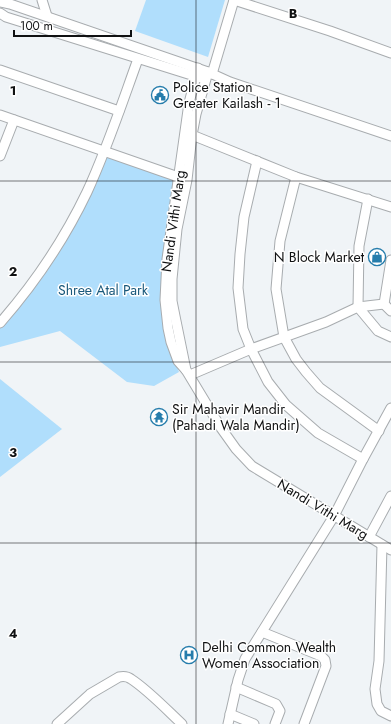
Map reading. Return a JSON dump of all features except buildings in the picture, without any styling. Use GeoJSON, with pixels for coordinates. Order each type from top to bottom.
{"type":"FeatureCollection","features":[{"type":"Feature","properties":{"kind":"street"},"geometry":{"type":"LineString","coordinates":[[42,0],[47,16]]}},
{"type":"Feature","properties":{"kind":"street"},"geometry":{"type":"LineString","coordinates":[[234,0],[330,31],[391,54]]}},
{"type":"Feature","properties":{"kind":"street","name":"Nandi Vithi Marg"},"geometry":{"type":"LineString","coordinates":[[234,0],[196,114],[167,259],[165,300],[171,342],[178,361],[188,372],[220,428],[236,449],[252,466],[391,550]]}},
{"type":"Feature","properties":{"kind":"street"},"geometry":{"type":"LineString","coordinates":[[0,2],[24,4],[47,16],[197,73]]}},
{"type":"Feature","properties":{"kind":"street"},"geometry":{"type":"LineString","coordinates":[[11,2],[3,15],[18,21],[138,59],[209,75],[391,136]]}},
{"type":"Feature","properties":{"kind":"street"},"geometry":{"type":"LineString","coordinates":[[18,21],[24,4]]}},
{"type":"Feature","properties":{"kind":"street"},"geometry":{"type":"LineString","coordinates":[[0,323],[22,297],[52,254],[73,218],[104,151],[138,59]]}},
{"type":"Feature","properties":{"kind":"street"},"geometry":{"type":"LineString","coordinates":[[0,70],[119,111]]}},
{"type":"Feature","properties":{"kind":"street","name":"Nandi Vithi Marg"},"geometry":{"type":"LineString","coordinates":[[183,178],[189,103],[197,73]]}},
{"type":"Feature","properties":{"kind":"street"},"geometry":{"type":"LineString","coordinates":[[0,115],[183,178]]}},
{"type":"Feature","properties":{"kind":"street"},"geometry":{"type":"LineString","coordinates":[[0,156],[14,120]]}},
{"type":"Feature","properties":{"kind":"street"},"geometry":{"type":"LineString","coordinates":[[192,135],[296,177],[391,207]]}},
{"type":"Feature","properties":{"kind":"street"},"geometry":{"type":"LineString","coordinates":[[257,161],[244,217],[238,288],[243,329],[251,349],[268,382],[286,406],[318,433],[363,459]]}},
{"type":"Feature","properties":{"kind":"street"},"geometry":{"type":"LineString","coordinates":[[296,177],[280,241],[276,289],[284,337],[296,359],[320,388],[379,431]]}},
{"type":"Feature","properties":{"kind":"street"},"geometry":{"type":"LineString","coordinates":[[368,199],[359,246],[358,308],[378,331],[391,337]]}},
{"type":"Feature","properties":{"kind":"street"},"geometry":{"type":"LineString","coordinates":[[384,304],[391,260]]}},
{"type":"Feature","properties":{"kind":"street"},"geometry":{"type":"LineString","coordinates":[[188,372],[326,322],[358,308],[384,304]]}},
{"type":"Feature","properties":{"kind":"street"},"geometry":{"type":"LineString","coordinates":[[384,304],[391,311]]}},
{"type":"Feature","properties":{"kind":"street"},"geometry":{"type":"LineString","coordinates":[[228,724],[236,687],[245,659],[334,516],[391,408]]}},
{"type":"Feature","properties":{"kind":"street"},"geometry":{"type":"LineString","coordinates":[[370,537],[391,496]]}},
{"type":"Feature","properties":{"kind":"street"},"geometry":{"type":"LineString","coordinates":[[382,545],[379,661],[375,689],[377,704],[381,711],[391,716]]}},
{"type":"Feature","properties":{"kind":"street"},"geometry":{"type":"LineString","coordinates":[[262,632],[321,656],[325,660],[326,666],[304,724]]}},
{"type":"Feature","properties":{"kind":"street"},"geometry":{"type":"LineString","coordinates":[[58,724],[90,694],[119,677],[124,676],[131,678],[182,724]]}},
{"type":"Feature","properties":{"kind":"street"},"geometry":{"type":"LineString","coordinates":[[236,687],[276,704],[280,711],[275,724]]}},
{"type":"Feature","properties":{"kind":"street"},"geometry":{"type":"LineString","coordinates":[[230,714],[254,724]]}},
{"type":"Feature","properties":{"kind":"green space"},"geometry":{"type":"Polygon","coordinates":[[[146,0],[225,0],[208,57],[135,31],[146,0]]]}},
{"type":"Feature","properties":{"kind":"green space","name":"Shree Atal Park"},"geometry":{"type":"Polygon","coordinates":[[[106,155],[176,178],[167,231],[161,307],[167,341],[179,372],[154,386],[127,382],[60,331],[0,347],[0,327],[48,270],[106,155]]]}},
{"type":"Feature","properties":{"kind":"green space"},"geometry":{"type":"Polygon","coordinates":[[[0,379],[62,429],[0,477],[0,379]]]}},
{"type":"Feature","properties":{"kind":"place","name":"Police Station Greater Kailash - 1"},"geometry":{"type":"Point","coordinates":[160,95]}},
{"type":"Feature","properties":{"kind":"place","name":"N Block Market"},"geometry":{"type":"Point","coordinates":[377,257]}},
{"type":"Feature","properties":{"kind":"place","name":"Sir Mahavir Mandir (Pahadi Wala Mandir)"},"geometry":{"type":"Point","coordinates":[159,417]}},
{"type":"Feature","properties":{"kind":"place","name":"Delhi Common Wealth Women Association"},"geometry":{"type":"Point","coordinates":[189,655]}}]}
